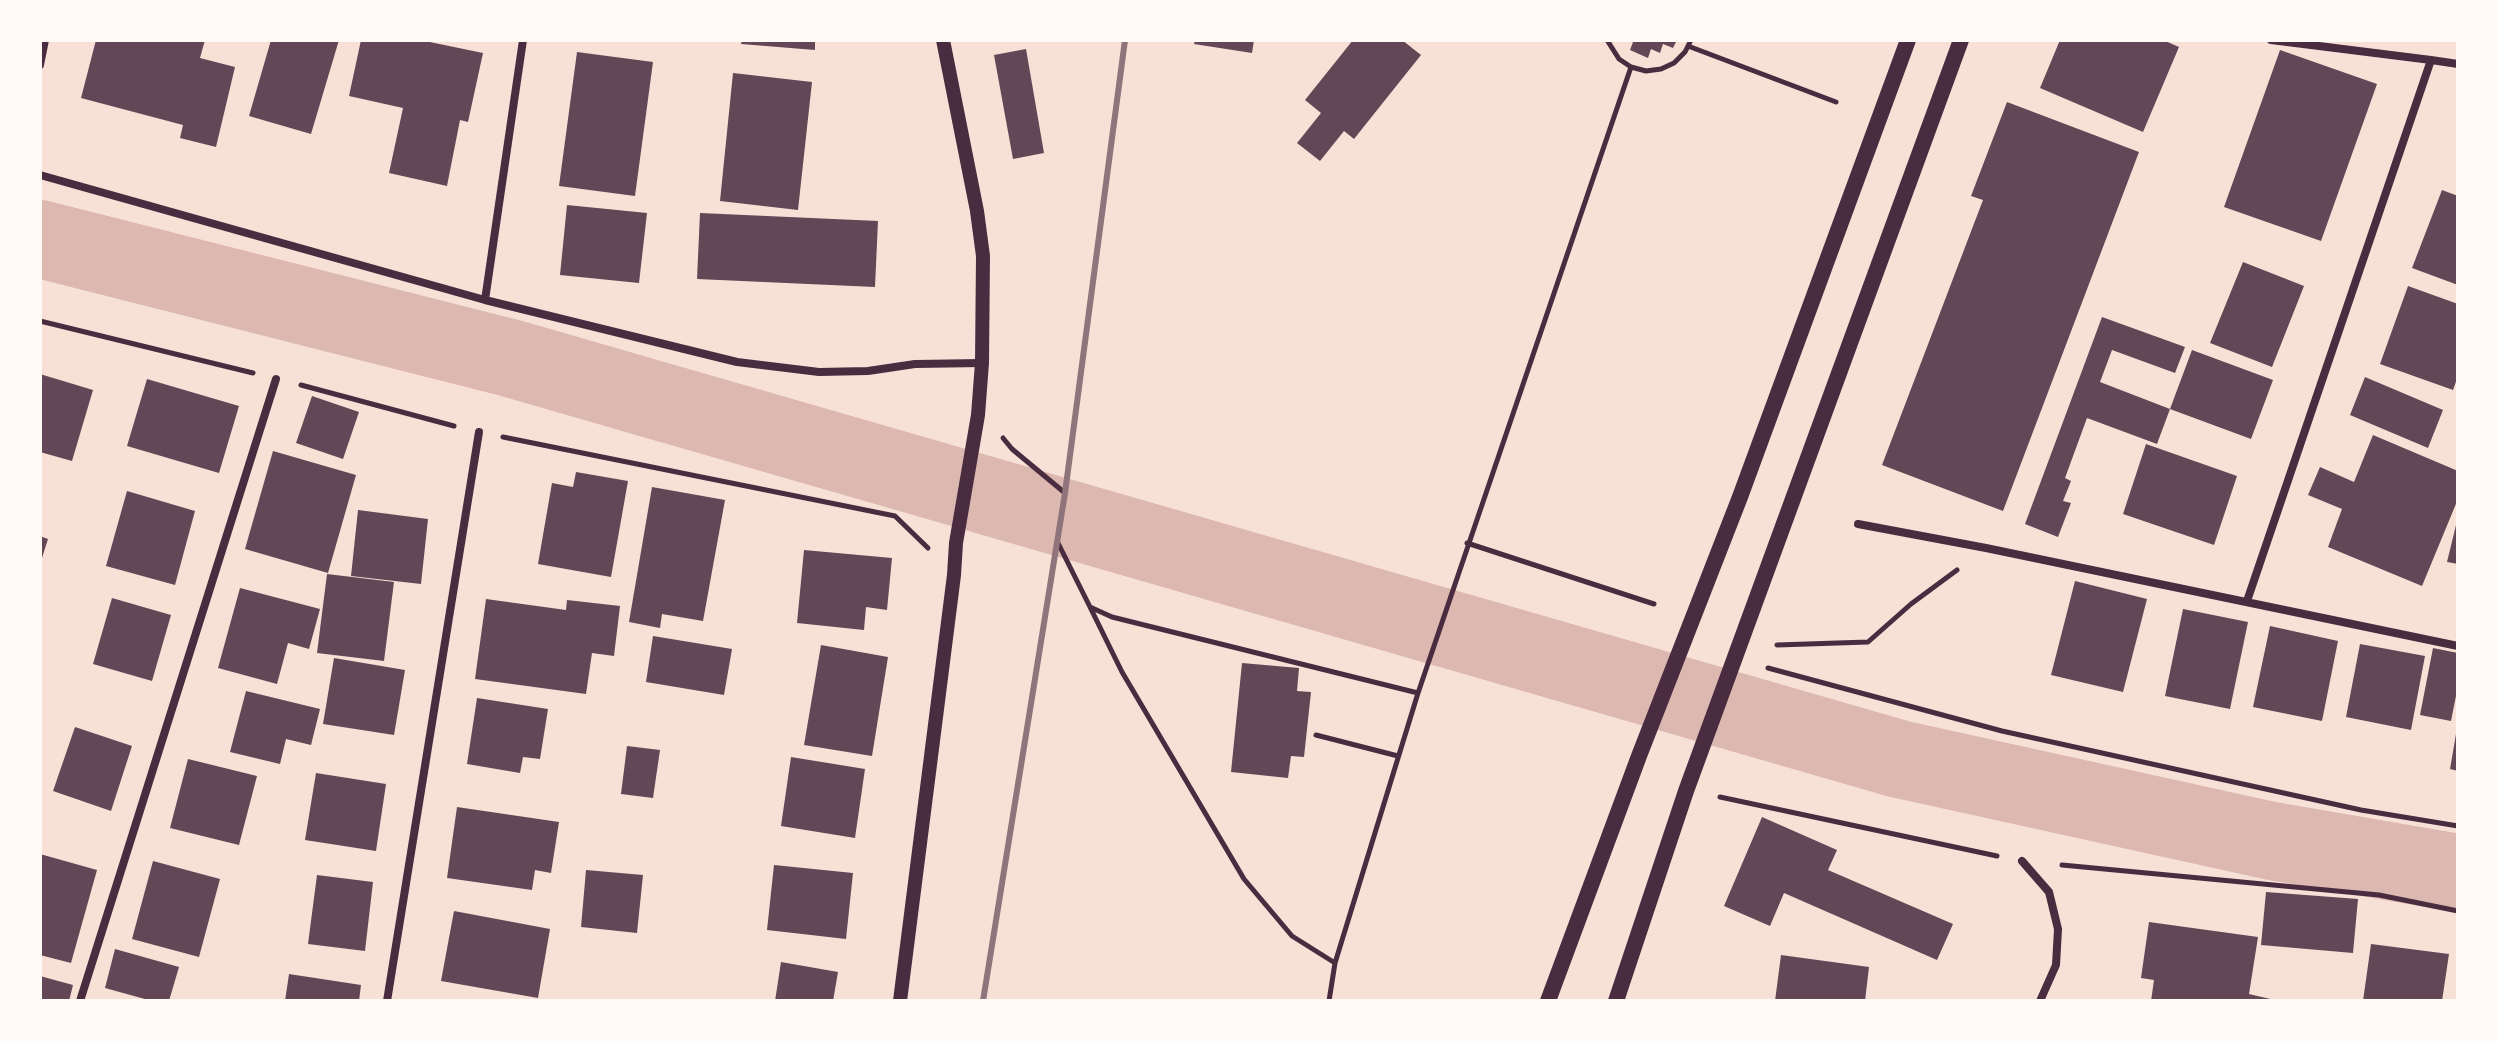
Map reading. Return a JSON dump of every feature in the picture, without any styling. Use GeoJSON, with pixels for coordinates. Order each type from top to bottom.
{"type":"FeatureCollection","features":[{"type":"Feature","properties":{"kind":"main road"},"geometry":{"type":"LineString","coordinates":[[1548,1001],[1687,637],[1908,40]]}},
{"type":"Feature","properties":{"kind":"main road"},"geometry":{"type":"LineString","coordinates":[[1616,1001],[1693,775],[1961,40]]}},
{"type":"Feature","properties":{"kind":"street"},"geometry":{"type":"LineString","coordinates":[[40,65],[45,40]]}},
{"type":"Feature","properties":{"kind":"street"},"geometry":{"type":"LineString","coordinates":[[485,300],[523,40]]}},
{"type":"Feature","properties":{"kind":"street"},"geometry":{"type":"LineString","coordinates":[[900,1001],[956,543],[978,415],[982,363],[983,256],[943,40]]}},
{"type":"Feature","properties":{"kind":"street"},"geometry":{"type":"LineString","coordinates":[[2271,40],[2458,64]]}},
{"type":"Feature","properties":{"kind":"street"},"geometry":{"type":"LineString","coordinates":[[2247,601],[2431,60]]}},
{"type":"Feature","properties":{"kind":"street"},"geometry":{"type":"LineString","coordinates":[[40,175],[485,300],[737,362],[819,372],[868,371],[915,364],[982,363]]}},
{"type":"Feature","properties":{"kind":"street"},"geometry":{"type":"LineString","coordinates":[[80,1001],[276,379]]}},
{"type":"Feature","properties":{"kind":"street"},"geometry":{"type":"LineString","coordinates":[[387,1001],[479,432]]}},
{"type":"Feature","properties":{"kind":"street"},"geometry":{"type":"LineString","coordinates":[[1858,524],[2458,646]]}},
{"type":"Feature","properties":{"kind":"street"},"geometry":{"type":"LineString","coordinates":[[2022,861],[2049,892],[2058,929],[2056,965],[2040,1001]]}},
{"type":"Feature","properties":{"kind":"path"},"geometry":{"type":"LineString","coordinates":[[1607,40],[1619,59],[1631,67],[1646,71],[1661,69],[1674,63],[1690,43],[1836,102]]}},
{"type":"Feature","properties":{"kind":"path"},"geometry":{"type":"LineString","coordinates":[[1329,1001],[1335,963],[1426,667],[1631,67]]}},
{"type":"Feature","properties":{"kind":"path"},"geometry":{"type":"LineString","coordinates":[[978,415],[1012,449],[1065,493]]}},
{"type":"Feature","properties":{"kind":"path"},"geometry":{"type":"LineString","coordinates":[[1058,543],[1122,672],[1244,879],[1292,936],[1335,963]]}},
{"type":"Feature","properties":{"kind":"path"},"geometry":{"type":"LineString","coordinates":[[1467,543],[1654,604]]}},
{"type":"Feature","properties":{"kind":"path"},"geometry":{"type":"LineString","coordinates":[[1777,645],[1868,642],[1911,604],[1986,548]]}},
{"type":"Feature","properties":{"kind":"path"},"geometry":{"type":"LineString","coordinates":[[1090,607],[1112,617],[1418,693]]}},
{"type":"Feature","properties":{"kind":"path"},"geometry":{"type":"LineString","coordinates":[[1768,668],[2002,731],[2361,810],[2458,826]]}},
{"type":"Feature","properties":{"kind":"path"},"geometry":{"type":"LineString","coordinates":[[1316,735],[1398,756]]}},
{"type":"Feature","properties":{"kind":"path"},"geometry":{"type":"LineString","coordinates":[[1720,797],[2022,861],[2379,895],[2458,911]]}},
{"type":"Feature","properties":{"kind":"building"},"geometry":{"type":"Polygon","coordinates":[[[96,40],[205,40],[200,58],[235,67],[216,147],[180,138],[183,125],[81,98],[96,40]]]}},
{"type":"Feature","properties":{"kind":"building"},"geometry":{"type":"Polygon","coordinates":[[[271,40],[339,40],[311,134],[249,116],[271,40]]]}},
{"type":"Feature","properties":{"kind":"building"},"geometry":{"type":"Polygon","coordinates":[[[361,40],[420,40],[483,53],[468,122],[460,120],[447,186],[389,173],[403,108],[349,96],[361,40]]]}},
{"type":"Feature","properties":{"kind":"building"},"geometry":{"type":"Polygon","coordinates":[[[742,40],[815,40],[815,50],[741,44],[742,40]]]}},
{"type":"Feature","properties":{"kind":"building"},"geometry":{"type":"Polygon","coordinates":[[[1195,40],[1254,40],[1252,53],[1194,44],[1195,40]]]}},
{"type":"Feature","properties":{"kind":"building"},"geometry":{"type":"Polygon","coordinates":[[[1353,40],[1402,40],[1421,55],[1354,139],[1344,131],[1320,161],[1297,143],[1321,113],[1305,100],[1353,40]]]}},
{"type":"Feature","properties":{"kind":"building"},"geometry":{"type":"Polygon","coordinates":[[[1627,40],[1677,40],[1673,48],[1663,44],[1660,53],[1651,49],[1648,58],[1630,50],[1633,42],[1627,40]]]}},
{"type":"Feature","properties":{"kind":"building"},"geometry":{"type":"Polygon","coordinates":[[[2060,40],[2163,40],[2179,47],[2143,132],[2040,88],[2060,40]]]}},
{"type":"Feature","properties":{"kind":"building"},"geometry":{"type":"Polygon","coordinates":[[[1026,49],[1044,153],[1013,159],[994,55],[1026,49]]]}},
{"type":"Feature","properties":{"kind":"building"},"geometry":{"type":"Polygon","coordinates":[[[2280,50],[2377,84],[2321,241],[2224,207],[2280,50]]]}},
{"type":"Feature","properties":{"kind":"building"},"geometry":{"type":"Polygon","coordinates":[[[577,52],[653,62],[635,196],[559,186],[577,52]]]}},
{"type":"Feature","properties":{"kind":"building"},"geometry":{"type":"Polygon","coordinates":[[[733,73],[812,82],[798,210],[720,201],[733,73]]]}},
{"type":"Feature","properties":{"kind":"building"},"geometry":{"type":"Polygon","coordinates":[[[2007,102],[2139,152],[2003,511],[1882,465],[1983,200],[1971,196],[2007,102]]]}},
{"type":"Feature","properties":{"kind":"building"},"geometry":{"type":"Polygon","coordinates":[[[2442,190],[2458,196],[2458,285],[2412,268],[2442,190]]]}},
{"type":"Feature","properties":{"kind":"building"},"geometry":{"type":"Polygon","coordinates":[[[567,205],[647,213],[639,283],[560,275],[567,205]]]}},
{"type":"Feature","properties":{"kind":"building"},"geometry":{"type":"Polygon","coordinates":[[[700,213],[878,221],[875,287],[697,279],[700,213]]]}},
{"type":"Feature","properties":{"kind":"building"},"geometry":{"type":"Polygon","coordinates":[[[2243,262],[2304,286],[2272,367],[2210,343],[2243,262]]]}},
{"type":"Feature","properties":{"kind":"building"},"geometry":{"type":"Polygon","coordinates":[[[2408,286],[2458,304],[2458,376],[2453,390],[2380,364],[2408,286]]]}},
{"type":"Feature","properties":{"kind":"building"},"geometry":{"type":"Polygon","coordinates":[[[2102,317],[2185,347],[2175,373],[2112,350],[2100,382],[2170,409],[2157,444],[2087,418],[2065,478],[2071,481],[2063,501],[2071,503],[2058,537],[2025,524],[2102,317]]]}},
{"type":"Feature","properties":{"kind":"building"},"geometry":{"type":"Polygon","coordinates":[[[2192,350],[2273,380],[2251,439],[2170,409],[2192,350]]]}},
{"type":"Feature","properties":{"kind":"building"},"geometry":{"type":"Polygon","coordinates":[[[40,374],[93,390],[72,461],[40,452],[40,374]]]}},
{"type":"Feature","properties":{"kind":"building"},"geometry":{"type":"Polygon","coordinates":[[[2365,377],[2443,410],[2428,448],[2350,415],[2365,377]]]}},
{"type":"Feature","properties":{"kind":"building"},"geometry":{"type":"Polygon","coordinates":[[[147,379],[239,406],[219,473],[127,446],[147,379]]]}},
{"type":"Feature","properties":{"kind":"building"},"geometry":{"type":"Polygon","coordinates":[[[312,396],[359,412],[343,459],[296,443],[312,396]]]}},
{"type":"Feature","properties":{"kind":"building"},"geometry":{"type":"Polygon","coordinates":[[[2373,435],[2458,471],[2458,499],[2422,586],[2328,547],[2342,509],[2308,495],[2320,467],[2354,482],[2373,435]]]}},
{"type":"Feature","properties":{"kind":"building"},"geometry":{"type":"Polygon","coordinates":[[[2146,444],[2237,476],[2214,545],[2123,514],[2146,444]]]}},
{"type":"Feature","properties":{"kind":"building"},"geometry":{"type":"Polygon","coordinates":[[[273,451],[356,475],[328,573],[245,549],[273,451]]]}},
{"type":"Feature","properties":{"kind":"building"},"geometry":{"type":"Polygon","coordinates":[[[576,472],[628,481],[611,577],[538,564],[552,483],[573,487],[576,472]]]}},
{"type":"Feature","properties":{"kind":"building"},"geometry":{"type":"Polygon","coordinates":[[[652,487],[725,500],[703,621],[662,614],[660,628],[629,622],[652,487]]]}},
{"type":"Feature","properties":{"kind":"building"},"geometry":{"type":"Polygon","coordinates":[[[127,491],[195,511],[175,585],[106,566],[127,491]]]}},
{"type":"Feature","properties":{"kind":"building"},"geometry":{"type":"Polygon","coordinates":[[[358,510],[428,519],[421,584],[351,576],[358,510]]]}},
{"type":"Feature","properties":{"kind":"building"},"geometry":{"type":"Polygon","coordinates":[[[2458,521],[2458,564],[2447,562],[2458,521]]]}},
{"type":"Feature","properties":{"kind":"building"},"geometry":{"type":"Polygon","coordinates":[[[40,536],[48,539],[41,561],[40,561],[40,536]]]}},
{"type":"Feature","properties":{"kind":"building"},"geometry":{"type":"Polygon","coordinates":[[[804,550],[892,558],[887,610],[866,607],[864,630],[797,623],[804,550]]]}},
{"type":"Feature","properties":{"kind":"building"},"geometry":{"type":"Polygon","coordinates":[[[327,574],[394,582],[384,661],[317,653],[327,574]]]}},
{"type":"Feature","properties":{"kind":"building"},"geometry":{"type":"Polygon","coordinates":[[[2075,581],[2147,599],[2123,692],[2051,675],[2075,581]]]}},
{"type":"Feature","properties":{"kind":"building"},"geometry":{"type":"Polygon","coordinates":[[[240,588],[320,609],[309,649],[288,643],[277,684],[218,668],[240,588]]]}},
{"type":"Feature","properties":{"kind":"building"},"geometry":{"type":"Polygon","coordinates":[[[112,598],[171,615],[152,681],[93,664],[112,598]]]}},
{"type":"Feature","properties":{"kind":"building"},"geometry":{"type":"Polygon","coordinates":[[[486,599],[566,610],[567,600],[620,606],[614,656],[592,653],[586,694],[475,679],[486,599]]]}},
{"type":"Feature","properties":{"kind":"building"},"geometry":{"type":"Polygon","coordinates":[[[2183,609],[2248,622],[2230,709],[2165,696],[2183,609]]]}},
{"type":"Feature","properties":{"kind":"building"},"geometry":{"type":"Polygon","coordinates":[[[2270,626],[2338,641],[2322,721],[2253,707],[2270,626]]]}},
{"type":"Feature","properties":{"kind":"building"},"geometry":{"type":"Polygon","coordinates":[[[653,636],[732,649],[724,695],[646,682],[653,636]]]}},
{"type":"Feature","properties":{"kind":"building"},"geometry":{"type":"Polygon","coordinates":[[[2360,644],[2425,656],[2411,730],[2346,717],[2360,644]]]}},
{"type":"Feature","properties":{"kind":"building"},"geometry":{"type":"Polygon","coordinates":[[[821,645],[888,657],[872,756],[804,745],[821,645]]]}},
{"type":"Feature","properties":{"kind":"building"},"geometry":{"type":"Polygon","coordinates":[[[2433,648],[2458,653],[2458,686],[2451,721],[2420,715],[2433,648]]]}},
{"type":"Feature","properties":{"kind":"building"},"geometry":{"type":"Polygon","coordinates":[[[334,658],[405,670],[394,735],[323,724],[334,658]]]}},
{"type":"Feature","properties":{"kind":"building"},"geometry":{"type":"Polygon","coordinates":[[[1242,663],[1299,668],[1297,691],[1311,692],[1304,757],[1291,756],[1288,778],[1231,772],[1242,663]]]}},
{"type":"Feature","properties":{"kind":"building"},"geometry":{"type":"Polygon","coordinates":[[[246,691],[320,709],[311,745],[286,739],[280,764],[230,752],[246,691]]]}},
{"type":"Feature","properties":{"kind":"building"},"geometry":{"type":"Polygon","coordinates":[[[477,698],[548,709],[540,759],[523,757],[520,773],[467,764],[477,698]]]}},
{"type":"Feature","properties":{"kind":"building"},"geometry":{"type":"Polygon","coordinates":[[[75,727],[132,746],[111,811],[53,791],[75,727]]]}},
{"type":"Feature","properties":{"kind":"building"},"geometry":{"type":"Polygon","coordinates":[[[2458,734],[2458,771],[2450,769],[2458,734]]]}},
{"type":"Feature","properties":{"kind":"building"},"geometry":{"type":"Polygon","coordinates":[[[627,746],[660,750],[653,798],[621,794],[627,746]]]}},
{"type":"Feature","properties":{"kind":"building"},"geometry":{"type":"Polygon","coordinates":[[[791,757],[865,769],[855,838],[781,826],[791,757]]]}},
{"type":"Feature","properties":{"kind":"building"},"geometry":{"type":"Polygon","coordinates":[[[188,759],[257,776],[239,845],[170,828],[188,759]]]}},
{"type":"Feature","properties":{"kind":"building"},"geometry":{"type":"Polygon","coordinates":[[[316,773],[386,784],[376,851],[305,840],[316,773]]]}},
{"type":"Feature","properties":{"kind":"building"},"geometry":{"type":"Polygon","coordinates":[[[457,807],[559,822],[551,873],[535,870],[532,890],[447,878],[457,807]]]}},
{"type":"Feature","properties":{"kind":"building"},"geometry":{"type":"Polygon","coordinates":[[[1762,817],[1837,850],[1828,870],[1953,924],[1937,960],[1784,893],[1770,926],[1724,906],[1762,817]]]}},
{"type":"Feature","properties":{"kind":"building"},"geometry":{"type":"Polygon","coordinates":[[[40,854],[97,870],[71,963],[40,955],[40,854]]]}},
{"type":"Feature","properties":{"kind":"building"},"geometry":{"type":"Polygon","coordinates":[[[153,861],[220,879],[199,957],[132,939],[153,861]]]}},
{"type":"Feature","properties":{"kind":"building"},"geometry":{"type":"Polygon","coordinates":[[[774,865],[853,873],[846,939],[767,930],[774,865]]]}},
{"type":"Feature","properties":{"kind":"building"},"geometry":{"type":"Polygon","coordinates":[[[586,870],[643,875],[637,933],[581,927],[586,870]]]}},
{"type":"Feature","properties":{"kind":"building"},"geometry":{"type":"Polygon","coordinates":[[[317,875],[373,882],[365,951],[308,944],[317,875]]]}},
{"type":"Feature","properties":{"kind":"building"},"geometry":{"type":"Polygon","coordinates":[[[2266,892],[2358,899],[2353,953],[2261,945],[2266,892]]]}},
{"type":"Feature","properties":{"kind":"building"},"geometry":{"type":"Polygon","coordinates":[[[454,911],[550,929],[538,998],[441,981],[454,911]]]}},
{"type":"Feature","properties":{"kind":"building"},"geometry":{"type":"Polygon","coordinates":[[[2149,922],[2258,937],[2249,994],[2279,1001],[2151,1001],[2154,980],[2141,978],[2149,922]]]}},
{"type":"Feature","properties":{"kind":"building"},"geometry":{"type":"Polygon","coordinates":[[[2371,944],[2449,954],[2442,1001],[2363,1001],[2371,944]]]}},
{"type":"Feature","properties":{"kind":"building"},"geometry":{"type":"Polygon","coordinates":[[[115,949],[179,967],[169,1001],[152,1001],[105,988],[115,949]]]}},
{"type":"Feature","properties":{"kind":"building"},"geometry":{"type":"Polygon","coordinates":[[[1781,955],[1869,967],[1865,1001],[1775,1001],[1781,955]]]}},
{"type":"Feature","properties":{"kind":"building"},"geometry":{"type":"Polygon","coordinates":[[[781,962],[838,972],[833,1001],[775,1001],[781,962]]]}},
{"type":"Feature","properties":{"kind":"building"},"geometry":{"type":"Polygon","coordinates":[[[289,974],[361,985],[359,1001],[285,1001],[289,974]]]}},
{"type":"Feature","properties":{"kind":"building"},"geometry":{"type":"Polygon","coordinates":[[[40,976],[73,985],[69,1001],[40,1001],[40,976]]]}},
{"type":"Feature","properties":{"kind":"waterway"},"geometry":{"type":"LineString","coordinates":[[40,239],[510,358],[1899,759],[2272,841],[2458,873]]}},
{"type":"Feature","properties":{"kind":"railway"},"geometry":{"type":"LineString","coordinates":[[983,1001],[1065,493],[1125,40]]}}]}
